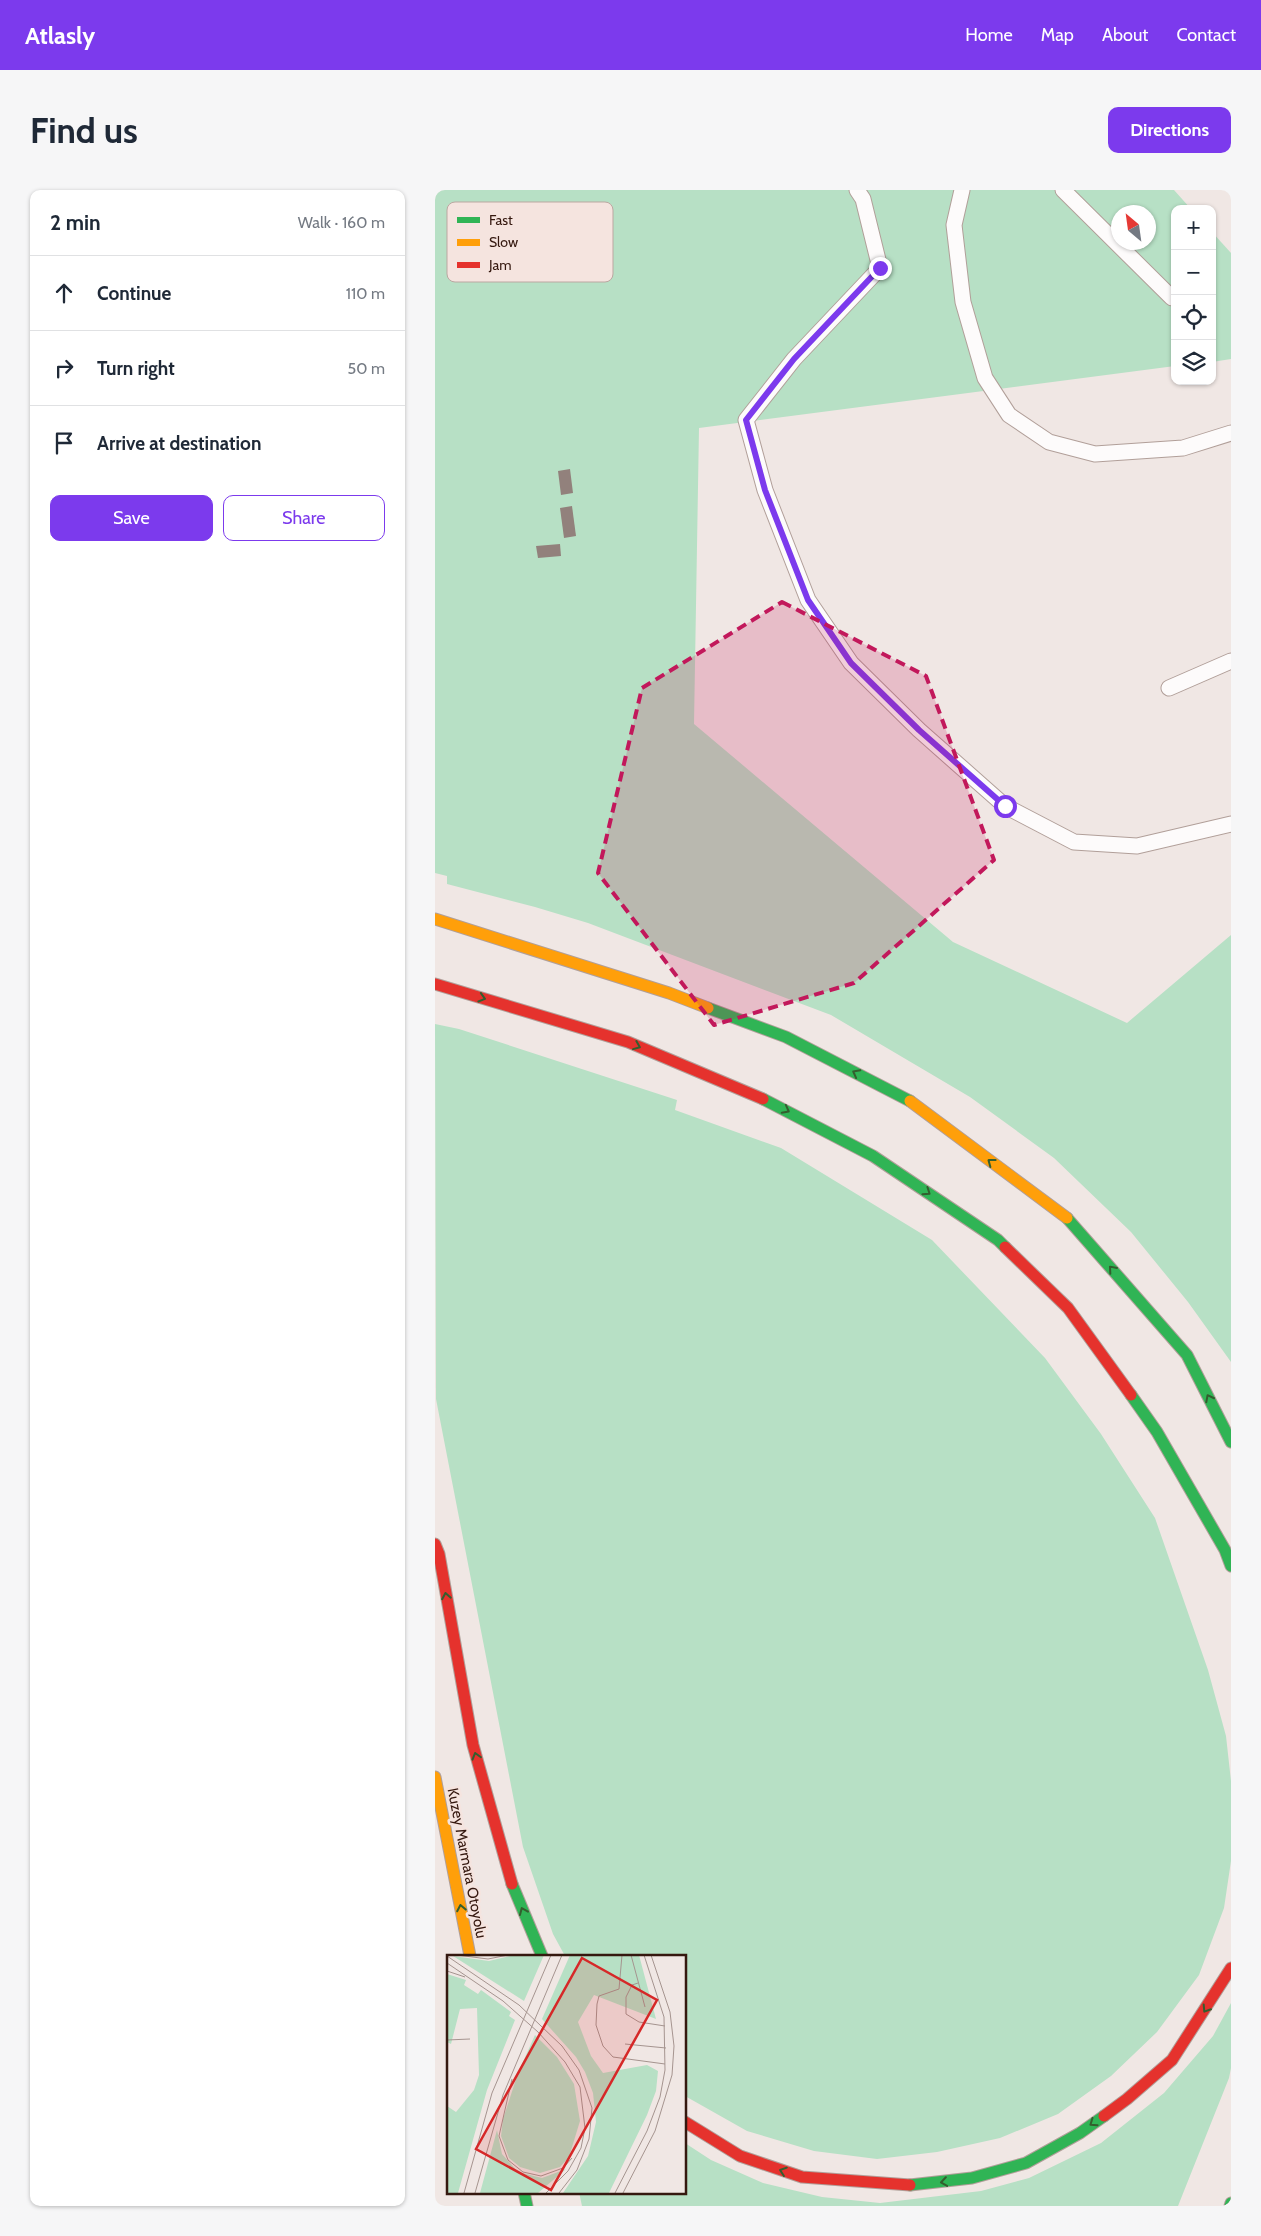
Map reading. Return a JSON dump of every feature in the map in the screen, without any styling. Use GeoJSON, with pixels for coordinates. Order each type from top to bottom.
{"type":"FeatureCollection","features":[{"type":"Feature","properties":{"kind":"highway"},"geometry":{"type":"LineString","coordinates":[[435,919],[669,993],[787,1037],[917,1106],[1071,1221],[1187,1355],[1231,1442]]}},
{"type":"Feature","properties":{"kind":"highway"},"geometry":{"type":"LineString","coordinates":[[435,984],[628,1042],[767,1100],[873,1156],[998,1240],[1068,1308],[1124,1385],[1157,1432],[1225,1550],[1231,1566]]}},
{"type":"Feature","properties":{"kind":"highway"},"geometry":{"type":"LineString","coordinates":[[435,1544],[439,1554],[473,1745],[515,1893],[542,1955]]}},
{"type":"Feature","properties":{"kind":"highway","name":"Kuzey Marmara Otoyolu"},"geometry":{"type":"LineString","coordinates":[[435,1777],[470,1955]]}},
{"type":"Feature","properties":{"kind":"highway"},"geometry":{"type":"LineString","coordinates":[[686,2123],[740,2156],[802,2177],[917,2186],[972,2178],[1026,2163],[1080,2133],[1127,2099],[1172,2060],[1231,1968]]}},
{"type":"Feature","properties":{"kind":"lane"},"geometry":{"type":"LineString","coordinates":[[857,190],[863,199],[880,268],[794,359],[746,420],[765,490],[808,600],[851,663],[919,730],[1005,806],[1075,842],[1137,846],[1231,824]]}},
{"type":"Feature","properties":{"kind":"lane"},"geometry":{"type":"LineString","coordinates":[[961,190],[954,225],[963,302],[985,378],[1009,415],[1049,442],[1095,454],[1183,448],[1231,434]]}},
{"type":"Feature","properties":{"kind":"lane"},"geometry":{"type":"LineString","coordinates":[[1063,190],[1171,297]]}},
{"type":"Feature","properties":{"kind":"lane"},"geometry":{"type":"LineString","coordinates":[[1169,688],[1231,661]]}},
{"type":"Feature","properties":{"kind":"highlighted area"},"geometry":{"type":"Polygon","coordinates":[[[782,602],[926,676],[994,860],[854,983],[714,1025],[598,873],[642,688],[782,602]]]}},
{"type":"Feature","properties":{"kind":"green space"},"geometry":{"type":"Polygon","coordinates":[[[435,190],[1174,190],[1187,205],[1171,205],[1171,367],[699,428],[694,724],[953,942],[1127,1023],[1231,935],[1231,1362],[1188,1302],[1131,1232],[1054,1158],[970,1097],[831,1015],[588,923],[447,884],[447,876],[435,873],[435,190]]]}},
{"type":"Feature","properties":{"kind":"green space"},"geometry":{"type":"Polygon","coordinates":[[[1216,236],[1231,253],[1231,359],[1216,361],[1216,236]]]}},
{"type":"Feature","properties":{"kind":"green space"},"geometry":{"type":"Polygon","coordinates":[[[435,1024],[459,1029],[677,1100],[675,1110],[781,1148],[932,1240],[1045,1358],[1101,1434],[1155,1518],[1208,1670],[1226,1736],[1231,1781],[1231,1861],[1224,1908],[1199,1975],[1157,2032],[1111,2076],[1058,2114],[1000,2138],[937,2152],[877,2159],[814,2151],[747,2131],[686,2097],[686,1955],[564,1955],[553,1934],[523,1847],[436,1399],[435,1024]]]}},
{"type":"Feature","properties":{"kind":"green space"},"geometry":{"type":"Polygon","coordinates":[[[1231,2003],[1231,2068],[1229,2078],[1178,2206],[582,2206],[579,2194],[686,2194],[686,2144],[711,2160],[763,2183],[822,2197],[880,2203],[981,2191],[1029,2178],[1101,2143],[1164,2093],[1213,2036],[1231,2003]]]}},
{"type":"Feature","properties":{"kind":"building"},"geometry":{"type":"Polygon","coordinates":[[[570,469],[573,493],[561,495],[558,471],[570,469]]]}},
{"type":"Feature","properties":{"kind":"building"},"geometry":{"type":"Polygon","coordinates":[[[572,506],[576,536],[564,538],[560,508],[572,506]]]}},
{"type":"Feature","properties":{"kind":"building"},"geometry":{"type":"Polygon","coordinates":[[[560,544],[561,556],[538,558],[536,546],[560,544]]]}},
{"type":"Feature","properties":{"kind":"traffic: fast"},"geometry":{"type":"LineString","coordinates":[[708,1008],[786,1037],[910,1101]]}},
{"type":"Feature","properties":{"kind":"traffic: fast"},"geometry":{"type":"LineString","coordinates":[[763,1099],[873,1156],[998,1240],[1005,1247]]}},
{"type":"Feature","properties":{"kind":"traffic: fast"},"geometry":{"type":"LineString","coordinates":[[1067,1218],[1187,1355],[1231,1442]]}},
{"type":"Feature","properties":{"kind":"traffic: fast"},"geometry":{"type":"LineString","coordinates":[[1131,1395],[1157,1432],[1225,1550],[1231,1566]]}},
{"type":"Feature","properties":{"kind":"traffic: fast"},"geometry":{"type":"LineString","coordinates":[[512,1884],[542,1955]]}},
{"type":"Feature","properties":{"kind":"traffic: fast"},"geometry":{"type":"LineString","coordinates":[[910,2185],[972,2178],[1026,2163],[1080,2133],[1104,2116]]}},
{"type":"Feature","properties":{"kind":"traffic: fast"},"geometry":{"type":"LineString","coordinates":[[524,2194],[527,2206]]}},
{"type":"Feature","properties":{"kind":"traffic: slow"},"geometry":{"type":"LineString","coordinates":[[435,919],[669,993],[708,1008]]}},
{"type":"Feature","properties":{"kind":"traffic: slow"},"geometry":{"type":"LineString","coordinates":[[910,1101],[1067,1218]]}},
{"type":"Feature","properties":{"kind":"traffic: slow"},"geometry":{"type":"LineString","coordinates":[[435,1777],[470,1955]]}},
{"type":"Feature","properties":{"kind":"traffic: jam"},"geometry":{"type":"LineString","coordinates":[[435,984],[628,1042],[763,1099]]}},
{"type":"Feature","properties":{"kind":"traffic: jam"},"geometry":{"type":"LineString","coordinates":[[1005,1247],[1068,1308],[1131,1395]]}},
{"type":"Feature","properties":{"kind":"traffic: jam"},"geometry":{"type":"LineString","coordinates":[[435,1544],[439,1554],[473,1745],[512,1884]]}},
{"type":"Feature","properties":{"kind":"traffic: jam"},"geometry":{"type":"LineString","coordinates":[[1104,2116],[1172,2060],[1231,1968]]}},
{"type":"Feature","properties":{"kind":"traffic: jam"},"geometry":{"type":"LineString","coordinates":[[686,2123],[740,2156],[802,2177],[910,2185]]}},
{"type":"Feature","properties":{"kind":"route"},"geometry":{"type":"LineString","coordinates":[[880,268],[794,359],[746,420],[765,490],[808,600],[851,663],[919,730],[1005,806]]}}]}
